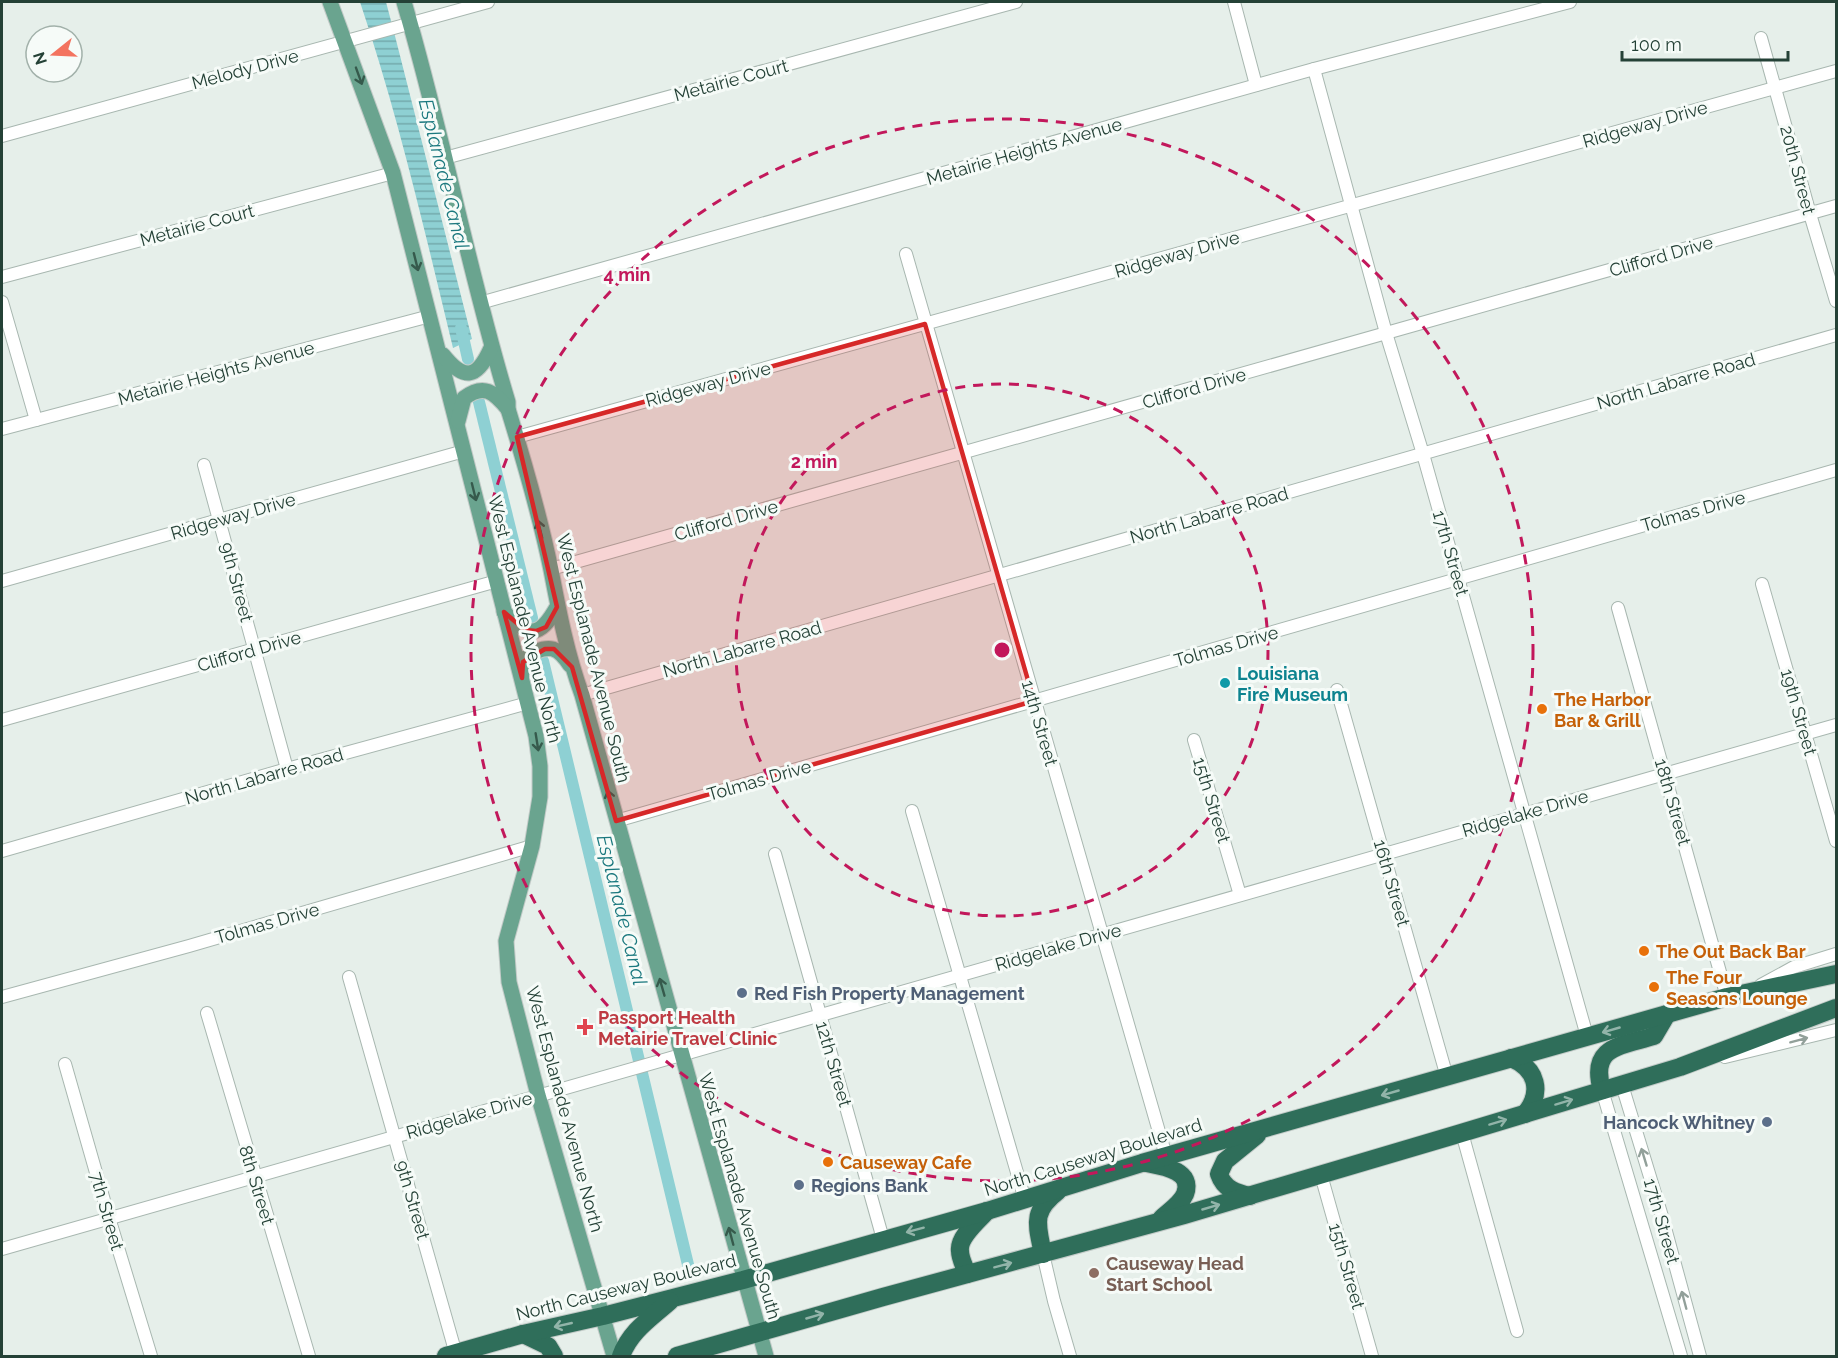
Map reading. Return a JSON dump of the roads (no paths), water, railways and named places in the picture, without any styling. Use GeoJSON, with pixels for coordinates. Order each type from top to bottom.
{"type":"FeatureCollection","features":[{"type":"Feature","properties":{"kind":"highway","name":"North Causeway Boulevard"},"geometry":{"type":"LineString","coordinates":[[451,1355],[523,1334],[743,1280],[1025,1200],[1142,1163],[1727,997],[1836,974]]}},
{"type":"Feature","properties":{"kind":"highway"},"geometry":{"type":"LineString","coordinates":[[677,1356],[1250,1196],[1622,1085],[1836,1008]]}},
{"type":"Feature","properties":{"kind":"highway"},"geometry":{"type":"LineString","coordinates":[[1602,1090],[1598,1076],[1599,1064],[1606,1053],[1617,1047],[1654,1036],[1667,1014]]}},
{"type":"Feature","properties":{"kind":"highway"},"geometry":{"type":"LineString","coordinates":[[1511,1058],[1520,1062],[1533,1077],[1535,1097],[1525,1114]]}},
{"type":"Feature","properties":{"kind":"highway"},"geometry":{"type":"LineString","coordinates":[[1250,1196],[1228,1188],[1221,1181],[1219,1174],[1225,1161],[1263,1130]]}},
{"type":"Feature","properties":{"kind":"highway"},"geometry":{"type":"LineString","coordinates":[[1142,1163],[1165,1166],[1178,1172],[1183,1178],[1184,1195],[1158,1222]]}},
{"type":"Feature","properties":{"kind":"highway"},"geometry":{"type":"LineString","coordinates":[[1043,1254],[1037,1225],[1040,1211],[1046,1200],[1062,1188]]}},
{"type":"Feature","properties":{"kind":"highway"},"geometry":{"type":"LineString","coordinates":[[967,1274],[960,1246],[987,1211]]}},
{"type":"Feature","properties":{"kind":"highway"},"geometry":{"type":"LineString","coordinates":[[621,1356],[633,1332],[674,1298]]}},
{"type":"Feature","properties":{"kind":"highway"},"geometry":{"type":"LineString","coordinates":[[523,1334],[548,1346],[554,1356]]}},
{"type":"Feature","properties":{"kind":"main road","name":"West Esplanade Avenue North"},"geometry":{"type":"LineString","coordinates":[[330,2],[393,173],[536,736],[540,766],[540,797],[532,846],[506,940],[509,982],[538,1095],[614,1356]]}},
{"type":"Feature","properties":{"kind":"main road","name":"West Esplanade Avenue South"},"geometry":{"type":"LineString","coordinates":[[404,2],[406,24],[445,158],[491,348],[508,402],[551,569],[557,607],[572,667],[582,695],[766,1356]]}},
{"type":"Feature","properties":{"kind":"main road"},"geometry":{"type":"LineString","coordinates":[[439,351],[454,369],[470,373],[484,363],[491,348]]}},
{"type":"Feature","properties":{"kind":"main road"},"geometry":{"type":"LineString","coordinates":[[457,424],[464,398],[481,389],[490,392],[508,409]]}},
{"type":"Feature","properties":{"kind":"main road"},"geometry":{"type":"LineString","coordinates":[[504,612],[525,630],[536,630],[546,627],[557,607]]}},
{"type":"Feature","properties":{"kind":"main road"},"geometry":{"type":"LineString","coordinates":[[522,678],[523,662],[530,655],[544,649],[554,649],[572,667]]}},
{"type":"Feature","properties":{"kind":"street","name":"Melody Drive"},"geometry":{"type":"LineString","coordinates":[[2,136],[488,2]]}},
{"type":"Feature","properties":{"kind":"street","name":"Metairie Court"},"geometry":{"type":"LineString","coordinates":[[445,158],[1016,2]]}},
{"type":"Feature","properties":{"kind":"street"},"geometry":{"type":"LineString","coordinates":[[1234,2],[1256,85]]}},
{"type":"Feature","properties":{"kind":"street","name":"Metairie Heights Avenue"},"geometry":{"type":"LineString","coordinates":[[480,303],[1256,85],[1570,2]]}},
{"type":"Feature","properties":{"kind":"street","name":"20th Street"},"geometry":{"type":"LineString","coordinates":[[1761,38],[1836,301]]}},
{"type":"Feature","properties":{"kind":"street","name":"17th Street"},"geometry":{"type":"LineString","coordinates":[[1314,69],[1386,333],[1423,454],[1587,1036]]}},
{"type":"Feature","properties":{"kind":"street","name":"Ridgeway Drive"},"geometry":{"type":"LineString","coordinates":[[517,437],[1836,71]]}},
{"type":"Feature","properties":{"kind":"street","name":"Metairie Court"},"geometry":{"type":"LineString","coordinates":[[2,277],[393,173]]}},
{"type":"Feature","properties":{"kind":"street","name":"Clifford Drive"},"geometry":{"type":"LineString","coordinates":[[551,569],[1836,206]]}},
{"type":"Feature","properties":{"kind":"street","name":"14th Street"},"geometry":{"type":"LineString","coordinates":[[906,254],[997,576],[1167,1156]]}},
{"type":"Feature","properties":{"kind":"street"},"geometry":{"type":"LineString","coordinates":[[2,302],[36,420]]}},
{"type":"Feature","properties":{"kind":"street","name":"Metairie Heights Avenue"},"geometry":{"type":"LineString","coordinates":[[2,429],[430,316]]}},
{"type":"Feature","properties":{"kind":"street","name":"North Labarre Road"},"geometry":{"type":"LineString","coordinates":[[582,695],[1836,335]]}},
{"type":"Feature","properties":{"kind":"street","name":"Ridgeway Drive"},"geometry":{"type":"LineString","coordinates":[[2,580],[464,450]]}},
{"type":"Feature","properties":{"kind":"street","name":"9th Street"},"geometry":{"type":"LineString","coordinates":[[204,465],[287,769]]}},
{"type":"Feature","properties":{"kind":"street","name":"Tolmas Drive"},"geometry":{"type":"LineString","coordinates":[[616,821],[1836,470]]}},
{"type":"Feature","properties":{"kind":"street","name":"Clifford Drive"},"geometry":{"type":"LineString","coordinates":[[2,720],[497,581]]}},
{"type":"Feature","properties":{"kind":"street","name":"19th Street"},"geometry":{"type":"LineString","coordinates":[[1762,584],[1836,841]]}},
{"type":"Feature","properties":{"kind":"street","name":"18th Street"},"geometry":{"type":"LineString","coordinates":[[1618,608],[1727,997]]}},
{"type":"Feature","properties":{"kind":"street","name":"16th Street"},"geometry":{"type":"LineString","coordinates":[[1337,690],[1447,1077]]}},
{"type":"Feature","properties":{"kind":"street","name":"North Labarre Road"},"geometry":{"type":"LineString","coordinates":[[2,851],[528,703]]}},
{"type":"Feature","properties":{"kind":"street","name":"Ridgelake Drive"},"geometry":{"type":"LineString","coordinates":[[2,1249],[1836,725]]}},
{"type":"Feature","properties":{"kind":"street","name":"15th Street"},"geometry":{"type":"LineString","coordinates":[[1194,740],[1240,895]]}},
{"type":"Feature","properties":{"kind":"street"},"geometry":{"type":"LineString","coordinates":[[912,811],[1025,1200]]}},
{"type":"Feature","properties":{"kind":"street","name":"Tolmas Drive"},"geometry":{"type":"LineString","coordinates":[[2,997],[189,946],[532,846]]}},
{"type":"Feature","properties":{"kind":"street","name":"12th Street"},"geometry":{"type":"LineString","coordinates":[[775,854],[883,1239]]}},
{"type":"Feature","properties":{"kind":"street","name":"North Causeway Boulevard"},"geometry":{"type":"LineString","coordinates":[[1750,991],[1794,967],[1836,954]]}},
{"type":"Feature","properties":{"kind":"street","name":"9th Street"},"geometry":{"type":"LineString","coordinates":[[349,977],[451,1355]]}},
{"type":"Feature","properties":{"kind":"street","name":"8th Street"},"geometry":{"type":"LineString","coordinates":[[207,1013],[309,1356]]}},
{"type":"Feature","properties":{"kind":"street"},"geometry":{"type":"LineString","coordinates":[[1680,1066],[1761,1050],[1836,1029]]}},
{"type":"Feature","properties":{"kind":"street","name":"7th Street"},"geometry":{"type":"LineString","coordinates":[[65,1064],[151,1356]]}},
{"type":"Feature","properties":{"kind":"street","name":"17th Street"},"geometry":{"type":"LineString","coordinates":[[1622,1085],[1661,1213],[1700,1356]]}},
{"type":"Feature","properties":{"kind":"street","name":"17th Street"},"geometry":{"type":"LineString","coordinates":[[1602,1090],[1681,1356]]}},
{"type":"Feature","properties":{"kind":"street"},"geometry":{"type":"LineString","coordinates":[[1462,1133],[1517,1331]]}},
{"type":"Feature","properties":{"kind":"street","name":"15th Street"},"geometry":{"type":"LineString","coordinates":[[1321,1175],[1372,1356]]}},
{"type":"Feature","properties":{"kind":"street"},"geometry":{"type":"LineString","coordinates":[[1043,1254],[1070,1356]]}},
{"type":"Feature","properties":{"kind":"water"},"geometry":{"type":"Polygon","coordinates":[[[360,2],[386,2],[472,339],[453,348],[399,131],[360,2]]]}},
{"type":"Feature","properties":{"kind":"waterway","name":"Esplanade Canal"},"geometry":{"type":"LineString","coordinates":[[461,328],[468,359]]}},
{"type":"Feature","properties":{"kind":"waterway","name":"Esplanade Canal"},"geometry":{"type":"LineString","coordinates":[[479,402],[532,618]]}},
{"type":"Feature","properties":{"kind":"waterway","name":"Esplanade Canal"},"geometry":{"type":"LineString","coordinates":[[543,661],[690,1273]]}},
{"type":"Feature","properties":{"kind":"place","name":"Louisiana Fire Museum"},"geometry":{"type":"Point","coordinates":[1225,683]}},
{"type":"Feature","properties":{"kind":"place","name":"The Harbor Bar & Grill"},"geometry":{"type":"Point","coordinates":[1542,709]}},
{"type":"Feature","properties":{"kind":"place","name":"The Out Back Bar"},"geometry":{"type":"Point","coordinates":[1644,951]}},
{"type":"Feature","properties":{"kind":"place","name":"The Four Seasons Lounge"},"geometry":{"type":"Point","coordinates":[1654,987]}},
{"type":"Feature","properties":{"kind":"place","name":"Red Fish Property Management"},"geometry":{"type":"Point","coordinates":[742,993]}},
{"type":"Feature","properties":{"kind":"place","name":"Passport Health Metairie Travel Clinic"},"geometry":{"type":"Point","coordinates":[585,1027]}},
{"type":"Feature","properties":{"kind":"place","name":"Hancock Whitney"},"geometry":{"type":"Point","coordinates":[1767,1122]}},
{"type":"Feature","properties":{"kind":"place","name":"Causeway Cafe"},"geometry":{"type":"Point","coordinates":[828,1162]}},
{"type":"Feature","properties":{"kind":"place","name":"Regions Bank"},"geometry":{"type":"Point","coordinates":[799,1185]}},
{"type":"Feature","properties":{"kind":"place","name":"Causeway Head Start School"},"geometry":{"type":"Point","coordinates":[1094,1273]}}]}
